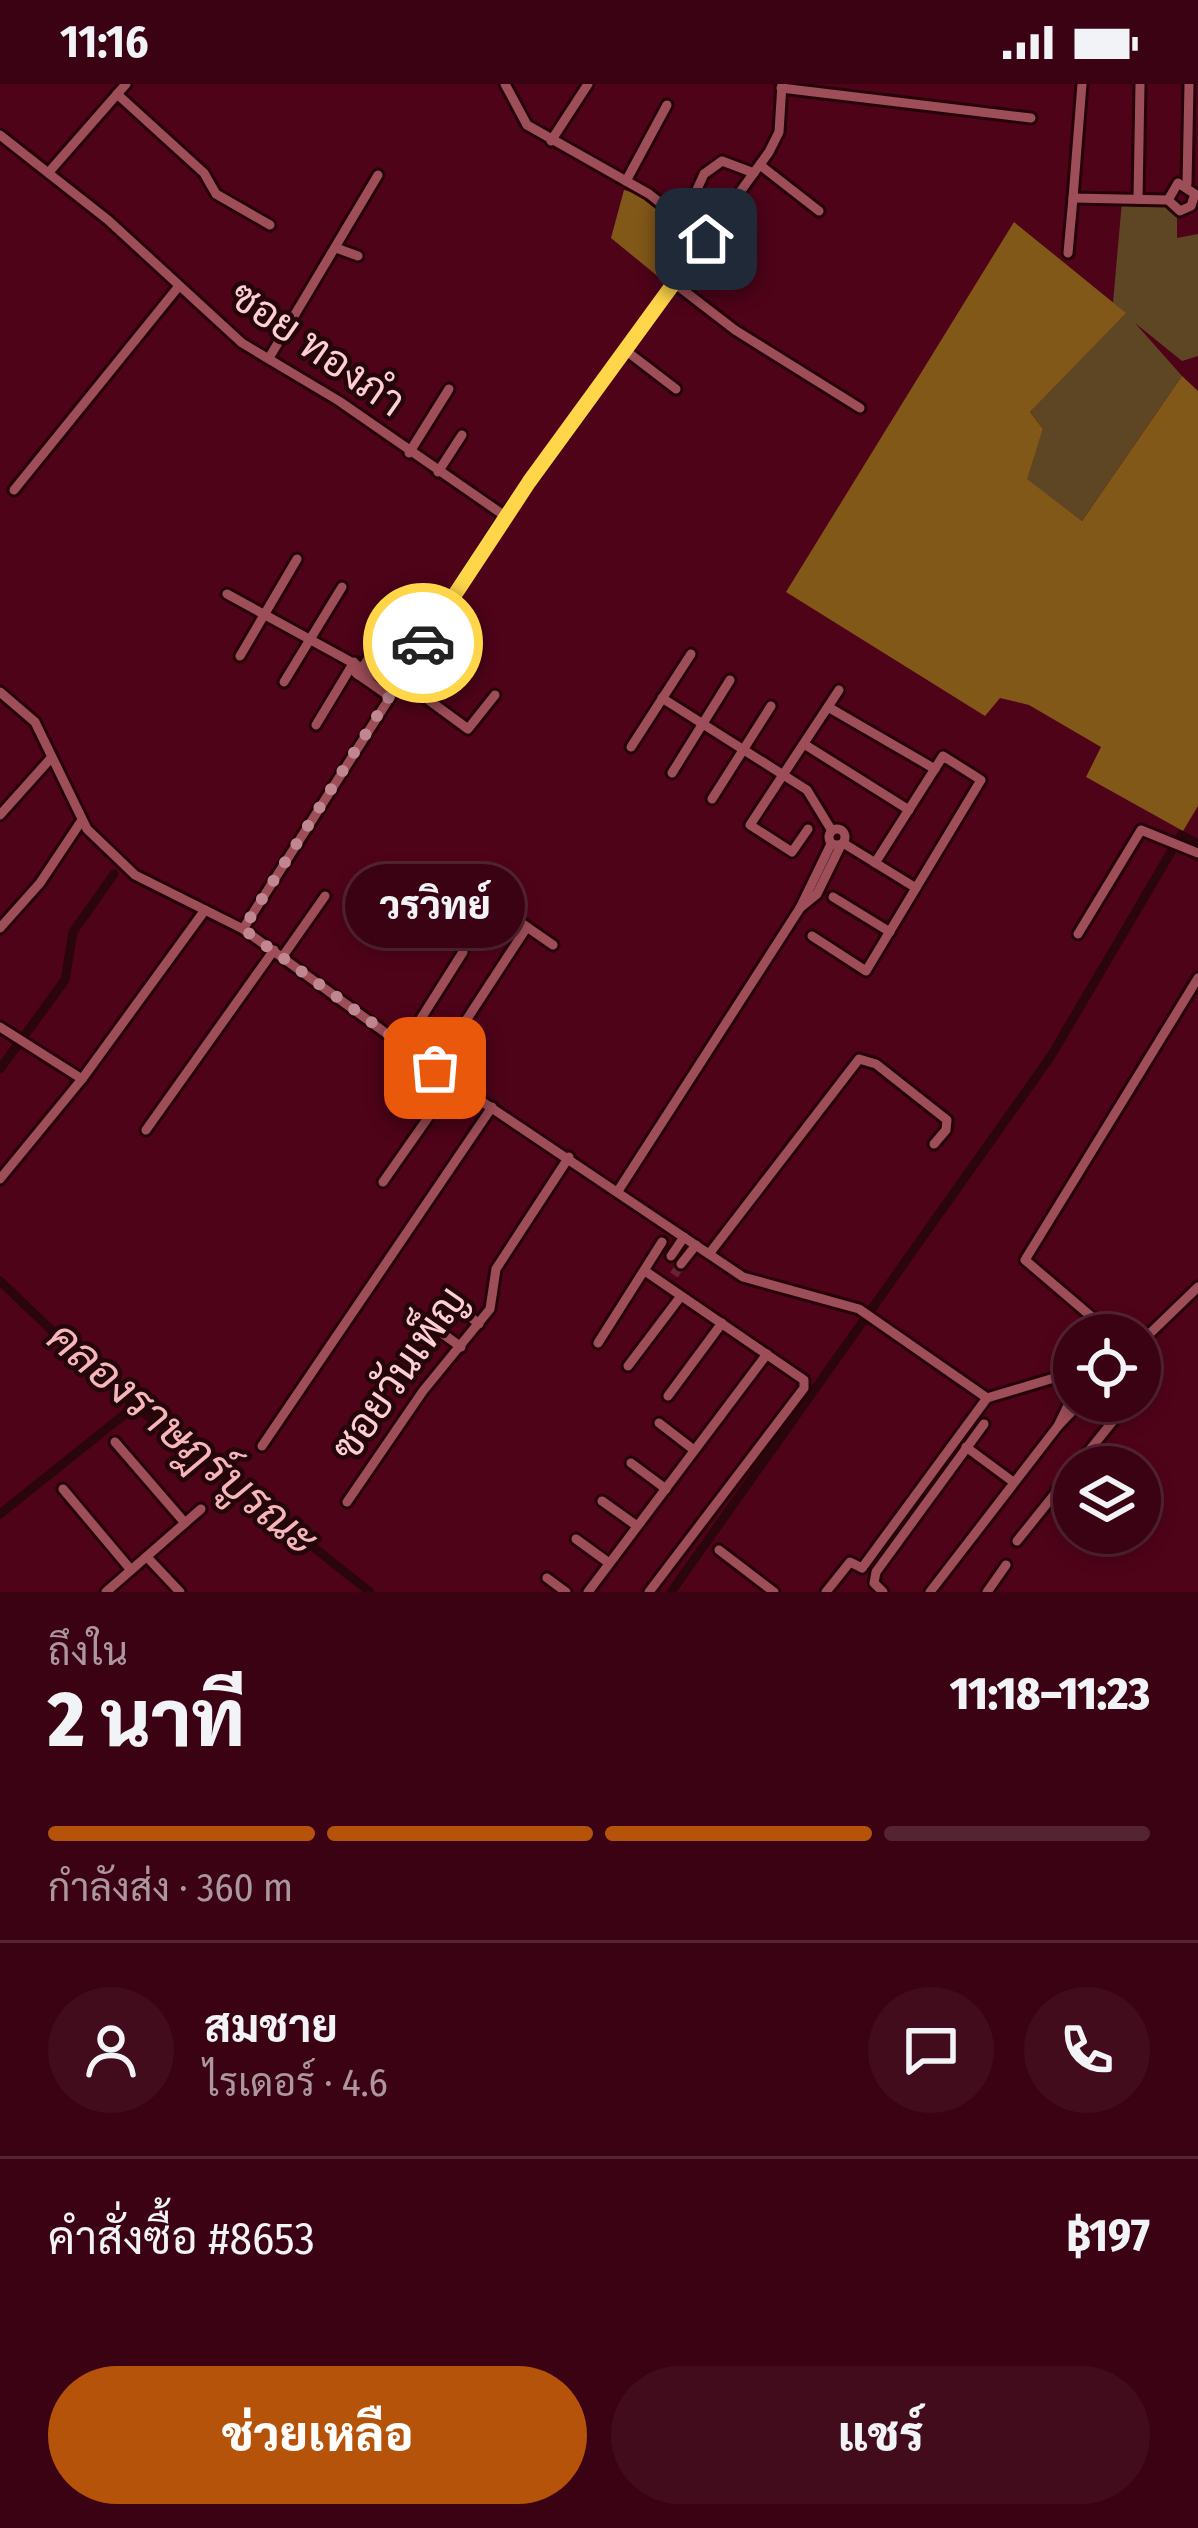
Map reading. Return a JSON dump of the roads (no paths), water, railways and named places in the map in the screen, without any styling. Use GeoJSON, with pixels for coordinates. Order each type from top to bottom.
{"type":"FeatureCollection","features":[{"type":"Feature","properties":{"kind":"street"},"geometry":{"type":"LineString","coordinates":[[49,172],[126,84]]}},
{"type":"Feature","properties":{"kind":"street"},"geometry":{"type":"LineString","coordinates":[[505,84],[527,125],[626,182],[706,239]]}},
{"type":"Feature","properties":{"kind":"street"},"geometry":{"type":"LineString","coordinates":[[551,141],[588,84]]}},
{"type":"Feature","properties":{"kind":"street"},"geometry":{"type":"LineString","coordinates":[[1068,254],[1082,84]]}},
{"type":"Feature","properties":{"kind":"street"},"geometry":{"type":"LineString","coordinates":[[1138,199],[1140,84]]}},
{"type":"Feature","properties":{"kind":"street"},"geometry":{"type":"LineString","coordinates":[[1073,198],[1168,200],[1180,211],[1196,198],[1187,184],[1189,84]]}},
{"type":"Feature","properties":{"kind":"street"},"geometry":{"type":"LineString","coordinates":[[102,85],[204,173],[217,194],[270,225]]}},
{"type":"Feature","properties":{"kind":"street"},"geometry":{"type":"LineString","coordinates":[[243,929],[506,516],[757,169],[779,132],[782,86],[1031,118]]}},
{"type":"Feature","properties":{"kind":"street"},"geometry":{"type":"LineString","coordinates":[[626,182],[667,105]]}},
{"type":"Feature","properties":{"kind":"street","name":"ซอย ทองภํา"},"geometry":{"type":"LineString","coordinates":[[0,135],[49,172],[233,336],[506,516]]}},
{"type":"Feature","properties":{"kind":"street"},"geometry":{"type":"LineString","coordinates":[[721,219],[694,196],[704,174],[722,161],[757,169],[819,212]]}},
{"type":"Feature","properties":{"kind":"street"},"geometry":{"type":"LineString","coordinates":[[269,358],[378,175]]}},
{"type":"Feature","properties":{"kind":"street"},"geometry":{"type":"LineString","coordinates":[[1168,200],[1171,188],[1187,184]]}},
{"type":"Feature","properties":{"kind":"street"},"geometry":{"type":"LineString","coordinates":[[337,248],[358,256]]}},
{"type":"Feature","properties":{"kind":"street"},"geometry":{"type":"LineString","coordinates":[[674,283],[735,330],[860,408]]}},
{"type":"Feature","properties":{"kind":"street"},"geometry":{"type":"LineString","coordinates":[[14,490],[179,286]]}},
{"type":"Feature","properties":{"kind":"street"},"geometry":{"type":"LineString","coordinates":[[625,350],[676,388]]}},
{"type":"Feature","properties":{"kind":"street"},"geometry":{"type":"LineString","coordinates":[[409,453],[449,389]]}},
{"type":"Feature","properties":{"kind":"street"},"geometry":{"type":"LineString","coordinates":[[438,472],[462,434]]}},
{"type":"Feature","properties":{"kind":"street"},"geometry":{"type":"LineString","coordinates":[[240,656],[297,560]]}},
{"type":"Feature","properties":{"kind":"street"},"geometry":{"type":"LineString","coordinates":[[284,682],[342,587]]}},
{"type":"Feature","properties":{"kind":"street"},"geometry":{"type":"LineString","coordinates":[[227,593],[468,729],[495,694]]}},
{"type":"Feature","properties":{"kind":"street"},"geometry":{"type":"LineString","coordinates":[[316,725],[354,666],[392,620]]}},
{"type":"Feature","properties":{"kind":"street"},"geometry":{"type":"LineString","coordinates":[[631,747],[691,654]]}},
{"type":"Feature","properties":{"kind":"street"},"geometry":{"type":"LineString","coordinates":[[672,773],[730,680]]}},
{"type":"Feature","properties":{"kind":"street"},"geometry":{"type":"LineString","coordinates":[[808,830],[792,852],[750,825],[839,689]]}},
{"type":"Feature","properties":{"kind":"street"},"geometry":{"type":"LineString","coordinates":[[1,696],[35,722],[82,820],[105,850],[136,875],[243,929],[453,1082],[752,1281],[859,1309],[987,1398]]}},
{"type":"Feature","properties":{"kind":"street"},"geometry":{"type":"LineString","coordinates":[[618,1191],[800,908],[818,894],[842,830],[832,831],[813,796],[662,698]]}},
{"type":"Feature","properties":{"kind":"street"},"geometry":{"type":"LineString","coordinates":[[712,799],[771,706]]}},
{"type":"Feature","properties":{"kind":"street"},"geometry":{"type":"LineString","coordinates":[[828,706],[934,769]]}},
{"type":"Feature","properties":{"kind":"street"},"geometry":{"type":"LineString","coordinates":[[804,744],[909,810]]}},
{"type":"Feature","properties":{"kind":"street"},"geometry":{"type":"LineString","coordinates":[[812,936],[866,971],[981,780],[943,756],[875,863]]}},
{"type":"Feature","properties":{"kind":"street"},"geometry":{"type":"LineString","coordinates":[[0,815],[52,758]]}},
{"type":"Feature","properties":{"kind":"street"},"geometry":{"type":"LineString","coordinates":[[0,928],[40,883],[82,820]]}},
{"type":"Feature","properties":{"kind":"street"},"geometry":{"type":"LineString","coordinates":[[1078,934],[1142,830],[1193,850]]}},
{"type":"Feature","properties":{"kind":"street"},"geometry":{"type":"LineString","coordinates":[[839,844],[916,888]]}},
{"type":"Feature","properties":{"kind":"street"},"geometry":{"type":"LineString","coordinates":[[146,1130],[325,896]]}},
{"type":"Feature","properties":{"kind":"street"},"geometry":{"type":"LineString","coordinates":[[833,897],[890,932]]}},
{"type":"Feature","properties":{"kind":"street"},"geometry":{"type":"LineString","coordinates":[[0,1179],[82,1079],[205,910]]}},
{"type":"Feature","properties":{"kind":"street"},"geometry":{"type":"LineString","coordinates":[[502,910],[554,945]]}},
{"type":"Feature","properties":{"kind":"street"},"geometry":{"type":"LineString","coordinates":[[435,1068],[527,927]]}},
{"type":"Feature","properties":{"kind":"street"},"geometry":{"type":"LineString","coordinates":[[404,1047],[463,952]]}},
{"type":"Feature","properties":{"kind":"street"},"geometry":{"type":"LineString","coordinates":[[1088,1314],[1028,1265],[1026,1255],[1196,986]]}},
{"type":"Feature","properties":{"kind":"street"},"geometry":{"type":"LineString","coordinates":[[0,1027],[82,1079]]}},
{"type":"Feature","properties":{"kind":"street"},"geometry":{"type":"LineString","coordinates":[[709,1254],[859,1059],[876,1064],[947,1120],[946,1130],[934,1144]]}},
{"type":"Feature","properties":{"kind":"street"},"geometry":{"type":"LineString","coordinates":[[382,1183],[453,1082]]}},
{"type":"Feature","properties":{"kind":"street"},"geometry":{"type":"LineString","coordinates":[[262,1446],[492,1108]]}},
{"type":"Feature","properties":{"kind":"street","name":"ซอยวันเพ็ญ"},"geometry":{"type":"LineString","coordinates":[[347,1502],[479,1324],[495,1298],[496,1269],[569,1157]]}},
{"type":"Feature","properties":{"kind":"street"},"geometry":{"type":"LineString","coordinates":[[671,1256],[684,1237]]}},
{"type":"Feature","properties":{"kind":"street"},"geometry":{"type":"LineString","coordinates":[[598,1343],[662,1242]]}},
{"type":"Feature","properties":{"kind":"street"},"geometry":{"type":"LineString","coordinates":[[681,1264],[696,1245]]}},
{"type":"Feature","properties":{"kind":"street"},"geometry":{"type":"LineString","coordinates":[[655,1278],[663,1267]]}},
{"type":"Feature","properties":{"kind":"street"},"geometry":{"type":"LineString","coordinates":[[644,1270],[804,1380],[804,1388],[649,1592]]}},
{"type":"Feature","properties":{"kind":"street"},"geometry":{"type":"LineString","coordinates":[[666,1285],[674,1275]]}},
{"type":"Feature","properties":{"kind":"street"},"geometry":{"type":"LineString","coordinates":[[1161,1323],[1198,1287]]}},
{"type":"Feature","properties":{"kind":"street"},"geometry":{"type":"LineString","coordinates":[[628,1366],[681,1296]]}},
{"type":"Feature","properties":{"kind":"street"},"geometry":{"type":"LineString","coordinates":[[452,1303],[479,1324]]}},
{"type":"Feature","properties":{"kind":"street"},"geometry":{"type":"LineString","coordinates":[[668,1396],[722,1324]]}},
{"type":"Feature","properties":{"kind":"street"},"geometry":{"type":"LineString","coordinates":[[439,1331],[461,1347]]}},
{"type":"Feature","properties":{"kind":"street"},"geometry":{"type":"LineString","coordinates":[[587,1592],[767,1354]]}},
{"type":"Feature","properties":{"kind":"street"},"geometry":{"type":"LineString","coordinates":[[826,1592],[850,1562],[862,1568],[987,1398],[1053,1378]]}},
{"type":"Feature","properties":{"kind":"street"},"geometry":{"type":"LineString","coordinates":[[1058,1426],[1060,1422]]}},
{"type":"Feature","properties":{"kind":"street"},"geometry":{"type":"LineString","coordinates":[[930,1592],[1062,1422]]}},
{"type":"Feature","properties":{"kind":"street"},"geometry":{"type":"LineString","coordinates":[[1093,1446],[1112,1422]]}},
{"type":"Feature","properties":{"kind":"street"},"geometry":{"type":"LineString","coordinates":[[659,1423],[694,1450]]}},
{"type":"Feature","properties":{"kind":"street"},"geometry":{"type":"LineString","coordinates":[[883,1592],[874,1583],[876,1572],[984,1424]]}},
{"type":"Feature","properties":{"kind":"street"},"geometry":{"type":"LineString","coordinates":[[116,1442],[185,1523]]}},
{"type":"Feature","properties":{"kind":"street"},"geometry":{"type":"LineString","coordinates":[[388,1443],[404,1451]]}},
{"type":"Feature","properties":{"kind":"street"},"geometry":{"type":"LineString","coordinates":[[966,1448],[1012,1481]]}},
{"type":"Feature","properties":{"kind":"street"},"geometry":{"type":"LineString","coordinates":[[631,1463],[666,1489]]}},
{"type":"Feature","properties":{"kind":"street"},"geometry":{"type":"LineString","coordinates":[[63,1490],[130,1570]]}},
{"type":"Feature","properties":{"kind":"street"},"geometry":{"type":"LineString","coordinates":[[1017,1541],[1053,1496]]}},
{"type":"Feature","properties":{"kind":"street"},"geometry":{"type":"LineString","coordinates":[[602,1501],[638,1526]]}},
{"type":"Feature","properties":{"kind":"street"},"geometry":{"type":"LineString","coordinates":[[106,1592],[201,1509]]}},
{"type":"Feature","properties":{"kind":"street"},"geometry":{"type":"LineString","coordinates":[[576,1539],[609,1563]]}},
{"type":"Feature","properties":{"kind":"street"},"geometry":{"type":"LineString","coordinates":[[719,1550],[757,1587],[774,1592]]}},
{"type":"Feature","properties":{"kind":"street"},"geometry":{"type":"LineString","coordinates":[[148,1557],[180,1592]]}},
{"type":"Feature","properties":{"kind":"street"},"geometry":{"type":"LineString","coordinates":[[987,1592],[1006,1565]]}},
{"type":"Feature","properties":{"kind":"street"},"geometry":{"type":"LineString","coordinates":[[547,1578],[566,1592]]}},
{"type":"Feature","properties":{"kind":"waterway"},"geometry":{"type":"LineString","coordinates":[[671,1592],[1051,1056],[1181,835],[1198,844]]}},
{"type":"Feature","properties":{"kind":"waterway"},"geometry":{"type":"LineString","coordinates":[[0,1069],[65,980],[73,932],[114,874]]}},
{"type":"Feature","properties":{"kind":"waterway","name":"คลองราษฎร์บูรณะ"},"geometry":{"type":"LineString","coordinates":[[0,1281],[110,1386],[370,1592]]}},
{"type":"Feature","properties":{"kind":"waterway"},"geometry":{"type":"LineString","coordinates":[[0,1514],[135,1406]]}},
{"type":"Feature","properties":{"kind":"tunnel"},"geometry":{"type":"LineString","coordinates":[[674,1275],[681,1264]]}},
{"type":"Feature","properties":{"kind":"place","name":"วรวิทย์"},"geometry":{"type":"Point","coordinates":[435,1068]}}]}
